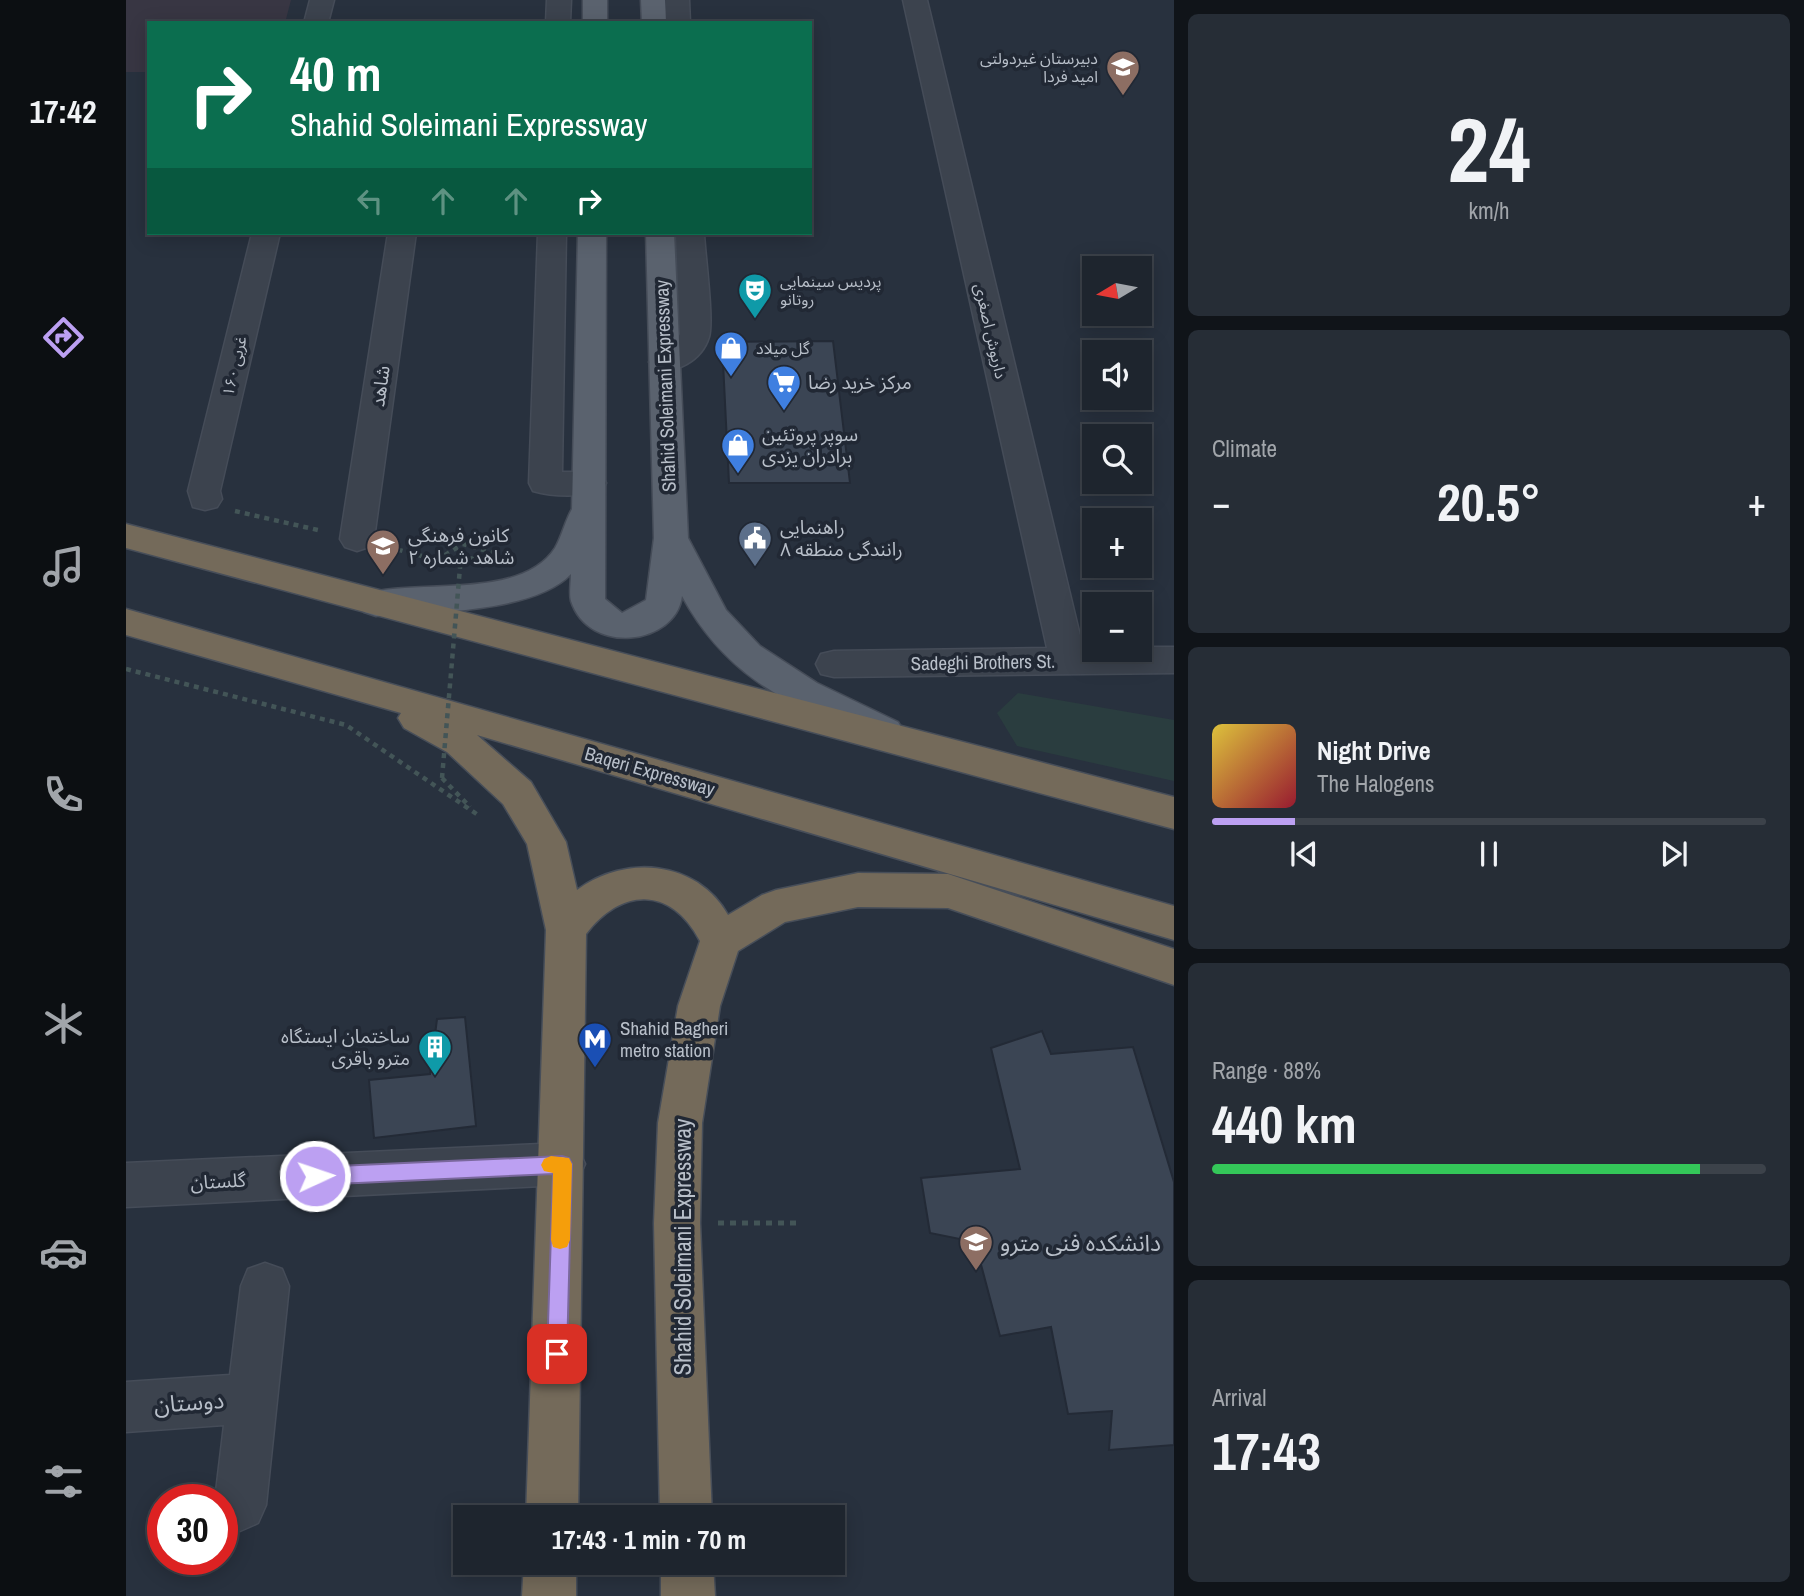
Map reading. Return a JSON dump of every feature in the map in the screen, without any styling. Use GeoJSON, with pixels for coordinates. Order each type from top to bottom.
{"type":"FeatureCollection","features":[{"type":"Feature","properties":{"kind":"highway"},"geometry":{"type":"LineString","coordinates":[[126,536],[1174,813]]}},
{"type":"Feature","properties":{"kind":"highway","name":"Baqeri Expressway"},"geometry":{"type":"LineString","coordinates":[[126,622],[360,687],[1174,923]]}},
{"type":"Feature","properties":{"kind":"highway"},"geometry":{"type":"LineString","coordinates":[[360,687],[460,742],[517,793],[546,842],[566,930],[552,1505]]}},
{"type":"Feature","properties":{"kind":"highway"},"geometry":{"type":"LineString","coordinates":[[566,930],[578,909],[598,894],[622,884],[648,883],[674,888],[696,900],[712,918],[720,940],[776,907],[858,890],[948,891],[1174,967]]}},
{"type":"Feature","properties":{"kind":"highway","name":"Shahid Soleimani Expressway"},"geometry":{"type":"LineString","coordinates":[[686,1505],[677,1223],[680,1123],[699,1006],[720,940]]}},
{"type":"Feature","properties":{"kind":"highway"},"geometry":{"type":"LineString","coordinates":[[549,1596],[550,1575]]}},
{"type":"Feature","properties":{"kind":"highway"},"geometry":{"type":"LineString","coordinates":[[687,1575],[688,1596]]}},
{"type":"Feature","properties":{"kind":"main road"},"geometry":{"type":"LineString","coordinates":[[595,0],[595,21]]}},
{"type":"Feature","properties":{"kind":"main road"},"geometry":{"type":"LineString","coordinates":[[653,0],[654,21]]}},
{"type":"Feature","properties":{"kind":"main road"},"geometry":{"type":"LineString","coordinates":[[592,235],[588,600],[598,617],[618,626],[640,623],[663,606],[671,538]]}},
{"type":"Feature","properties":{"kind":"main road","name":"Shahid Soleimani Expressway"},"geometry":{"type":"LineString","coordinates":[[660,235],[671,538]]}},
{"type":"Feature","properties":{"kind":"main road"},"geometry":{"type":"LineString","coordinates":[[376,603],[505,592],[541,580],[566,559],[589,494]]}},
{"type":"Feature","properties":{"kind":"main road"},"geometry":{"type":"LineString","coordinates":[[671,538],[694,587],[730,640],[790,687],[900,739]]}},
{"type":"Feature","properties":{"kind":"street"},"geometry":{"type":"LineString","coordinates":[[317,21],[322,0]]}},
{"type":"Feature","properties":{"kind":"street"},"geometry":{"type":"LineString","coordinates":[[558,21],[559,0]]}},
{"type":"Feature","properties":{"kind":"street"},"geometry":{"type":"LineString","coordinates":[[677,0],[678,21]]}},
{"type":"Feature","properties":{"kind":"street","name":"داریوش اصغری"},"geometry":{"type":"LineString","coordinates":[[915,0],[1068,662]]}},
{"type":"Feature","properties":{"kind":"street","name":"۱۶۰ غربی"},"geometry":{"type":"LineString","coordinates":[[205,499],[204,491],[266,235]]}},
{"type":"Feature","properties":{"kind":"street","name":"شاهد"},"geometry":{"type":"LineString","coordinates":[[357,539],[402,235]]}},
{"type":"Feature","properties":{"kind":"street"},"geometry":{"type":"LineString","coordinates":[[552,235],[545,483],[589,494]]}},
{"type":"Feature","properties":{"kind":"street"},"geometry":{"type":"LineString","coordinates":[[664,362],[682,355],[691,346],[695,334],[690,235]]}},
{"type":"Feature","properties":{"kind":"street","name":"Sadeghi Brothers St."},"geometry":{"type":"LineString","coordinates":[[834,664],[1174,660]]}},
{"type":"Feature","properties":{"kind":"street","name":"گلستان"},"geometry":{"type":"LineString","coordinates":[[126,1185],[562,1164]]}},
{"type":"Feature","properties":{"kind":"street","name":"دوستان"},"geometry":{"type":"LineString","coordinates":[[240,1504],[265,1286]]}},
{"type":"Feature","properties":{"kind":"street","name":"دوستان"},"geometry":{"type":"LineString","coordinates":[[126,1406],[251,1398]]}},
{"type":"Feature","properties":{"kind":"path"},"geometry":{"type":"LineString","coordinates":[[126,669],[346,725],[478,815],[442,778],[461,556],[489,564],[494,553],[463,544],[437,560]]}},
{"type":"Feature","properties":{"kind":"path"},"geometry":{"type":"LineString","coordinates":[[677,1223],[798,1223]]}},
{"type":"Feature","properties":{"kind":"shaded area"},"geometry":{"type":"Polygon","coordinates":[[[126,0],[291,0],[286,21],[147,21],[147,72],[126,72],[126,0]]]}},
{"type":"Feature","properties":{"kind":"shaded area"},"geometry":{"type":"Polygon","coordinates":[[[1018,693],[1174,720],[1174,781],[1017,746],[997,713],[1018,693]]]}},
{"type":"Feature","properties":{"kind":"building","name":"مرکز خرید رضا"},"geometry":{"type":"Polygon","coordinates":[[[833,341],[850,483],[729,483],[722,342],[833,341]]]}},
{"type":"Feature","properties":{"kind":"building","name":"ساختمان ایستگاه مترو باقری"},"geometry":{"type":"Polygon","coordinates":[[[465,1017],[476,1126],[374,1138],[369,1080],[430,1074],[437,1019],[465,1017]]]}},
{"type":"Feature","properties":{"kind":"building"},"geometry":{"type":"Polygon","coordinates":[[[1042,1031],[1051,1054],[1133,1047],[1174,1182],[1174,1445],[1109,1450],[1112,1411],[1068,1414],[1051,1327],[1000,1336],[975,1242],[930,1233],[921,1178],[1020,1169],[991,1048],[1042,1031]]]}},
{"type":"Feature","properties":{"kind":"slow traffic"},"geometry":{"type":"LineString","coordinates":[[551,1165],[562,1164],[560,1240]]}},
{"type":"Feature","properties":{"kind":"place","name":"دبیرستان غیردولتی امید فردا"},"geometry":{"type":"Point","coordinates":[1123,97]}},
{"type":"Feature","properties":{"kind":"place","name":"پردیس سینمایی روتانو"},"geometry":{"type":"Point","coordinates":[755,320]}},
{"type":"Feature","properties":{"kind":"place","name":"گل میلاد"},"geometry":{"type":"Point","coordinates":[731,378]}},
{"type":"Feature","properties":{"kind":"place","name":"مرکز خرید رضا"},"geometry":{"type":"Point","coordinates":[784,412]}},
{"type":"Feature","properties":{"kind":"place","name":"سوپر پروتئین برادران یزدی"},"geometry":{"type":"Point","coordinates":[738,475]}},
{"type":"Feature","properties":{"kind":"place","name":"راهنمایی رانندگی منطقه ۸"},"geometry":{"type":"Point","coordinates":[755,568]}},
{"type":"Feature","properties":{"kind":"place","name":"کانون فرهنگی شاهد شماره ۲"},"geometry":{"type":"Point","coordinates":[383,576]}},
{"type":"Feature","properties":{"kind":"place","name":"Shahid Bagheri metro station"},"geometry":{"type":"Point","coordinates":[595,1069]}},
{"type":"Feature","properties":{"kind":"place","name":"ساختمان ایستگاه مترو باقری"},"geometry":{"type":"Point","coordinates":[435,1077]}},
{"type":"Feature","properties":{"kind":"place","name":"دانشکده فنی مترو"},"geometry":{"type":"Point","coordinates":[976,1272]}},
{"type":"Feature","properties":{"kind":"route"},"geometry":{"type":"LineString","coordinates":[[315,1176],[562,1164],[557,1354]]}}]}
